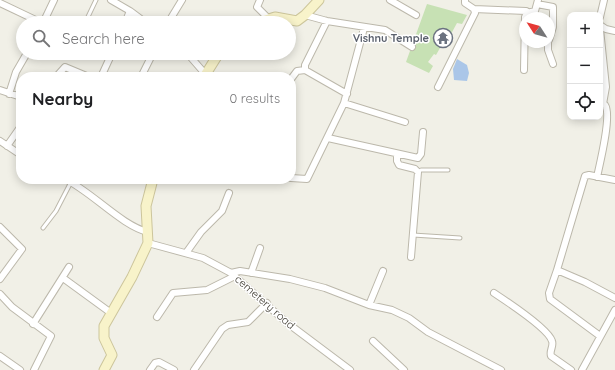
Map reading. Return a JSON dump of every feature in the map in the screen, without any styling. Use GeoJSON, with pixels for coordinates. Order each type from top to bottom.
{"type":"FeatureCollection","features":[{"type":"Feature","properties":{"kind":"street"},"geometry":{"type":"LineString","coordinates":[[46,16],[54,0]]}},
{"type":"Feature","properties":{"kind":"street"},"geometry":{"type":"LineString","coordinates":[[110,0],[137,16]]}},
{"type":"Feature","properties":{"kind":"street"},"geometry":{"type":"LineString","coordinates":[[172,16],[182,0]]}},
{"type":"Feature","properties":{"kind":"street"},"geometry":{"type":"LineString","coordinates":[[260,0],[257,6],[266,16]]}},
{"type":"Feature","properties":{"kind":"street"},"geometry":{"type":"LineString","coordinates":[[296,21],[305,15],[319,0]]}},
{"type":"Feature","properties":{"kind":"street"},"geometry":{"type":"LineString","coordinates":[[390,0],[416,15]]}},
{"type":"Feature","properties":{"kind":"street"},"geometry":{"type":"LineString","coordinates":[[465,0],[467,6],[474,9],[526,11]]}},
{"type":"Feature","properties":{"kind":"street"},"geometry":{"type":"LineString","coordinates":[[601,12],[604,0]]}},
{"type":"Feature","properties":{"kind":"street"},"geometry":{"type":"LineString","coordinates":[[524,70],[525,17],[527,13],[535,12],[538,2],[553,7],[553,12]]}},
{"type":"Feature","properties":{"kind":"street"},"geometry":{"type":"LineString","coordinates":[[0,3],[28,16]]}},
{"type":"Feature","properties":{"kind":"street"},"geometry":{"type":"LineString","coordinates":[[438,87],[475,13],[474,9]]}},
{"type":"Feature","properties":{"kind":"street"},"geometry":{"type":"LineString","coordinates":[[128,16],[130,11]]}},
{"type":"Feature","properties":{"kind":"street"},"geometry":{"type":"LineString","coordinates":[[305,15],[364,28],[385,30],[412,47]]}},
{"type":"Feature","properties":{"kind":"street"},"geometry":{"type":"LineString","coordinates":[[327,21],[305,65],[305,70],[308,74],[347,94]]}},
{"type":"Feature","properties":{"kind":"street"},"geometry":{"type":"LineString","coordinates":[[603,27],[615,31]]}},
{"type":"Feature","properties":{"kind":"street"},"geometry":{"type":"LineString","coordinates":[[296,178],[307,179],[344,103],[364,28]]}},
{"type":"Feature","properties":{"kind":"street"},"geometry":{"type":"LineString","coordinates":[[548,48],[553,64]]}},
{"type":"Feature","properties":{"kind":"street"},"geometry":{"type":"LineString","coordinates":[[602,48],[606,87],[603,97]]}},
{"type":"Feature","properties":{"kind":"street"},"geometry":{"type":"LineString","coordinates":[[9,94],[16,72],[23,60]]}},
{"type":"Feature","properties":{"kind":"street"},"geometry":{"type":"LineString","coordinates":[[103,72],[109,60]]}},
{"type":"Feature","properties":{"kind":"street"},"geometry":{"type":"LineString","coordinates":[[144,72],[150,60]]}},
{"type":"Feature","properties":{"kind":"street"},"geometry":{"type":"LineString","coordinates":[[193,60],[203,72]]}},
{"type":"Feature","properties":{"kind":"street"},"geometry":{"type":"LineString","coordinates":[[208,72],[215,60]]}},
{"type":"Feature","properties":{"kind":"street"},"geometry":{"type":"LineString","coordinates":[[60,72],[65,67],[77,72]]}},
{"type":"Feature","properties":{"kind":"street"},"geometry":{"type":"LineString","coordinates":[[296,72],[305,70]]}},
{"type":"Feature","properties":{"kind":"street"},"geometry":{"type":"LineString","coordinates":[[0,90],[16,96]]}},
{"type":"Feature","properties":{"kind":"street"},"geometry":{"type":"LineString","coordinates":[[344,103],[405,122]]}},
{"type":"Feature","properties":{"kind":"street"},"geometry":{"type":"LineString","coordinates":[[597,177],[605,140],[607,106],[603,105]]}},
{"type":"Feature","properties":{"kind":"street"},"geometry":{"type":"LineString","coordinates":[[0,150],[16,131]]}},
{"type":"Feature","properties":{"kind":"street"},"geometry":{"type":"LineString","coordinates":[[328,138],[415,157],[420,156],[423,132]]}},
{"type":"Feature","properties":{"kind":"street"},"geometry":{"type":"LineString","coordinates":[[4,144],[16,152]]}},
{"type":"Feature","properties":{"kind":"street"},"geometry":{"type":"LineString","coordinates":[[397,154],[397,161],[399,165],[415,169],[418,172],[411,257]]}},
{"type":"Feature","properties":{"kind":"street"},"geometry":{"type":"LineString","coordinates":[[600,336],[550,299],[549,293],[585,176],[587,175],[615,180]]}},
{"type":"Feature","properties":{"kind":"street"},"geometry":{"type":"LineString","coordinates":[[74,184],[93,196],[131,225],[148,232]]}},
{"type":"Feature","properties":{"kind":"street"},"geometry":{"type":"LineString","coordinates":[[104,370],[112,355],[104,338],[103,332],[148,243],[146,206],[152,184]]}},
{"type":"Feature","properties":{"kind":"street"},"geometry":{"type":"LineString","coordinates":[[186,253],[201,232],[222,211],[229,193]]}},
{"type":"Feature","properties":{"kind":"street"},"geometry":{"type":"LineString","coordinates":[[0,227],[22,249],[0,278]]}},
{"type":"Feature","properties":{"kind":"street","name":"cemetery road"},"geometry":{"type":"LineString","coordinates":[[148,243],[186,253],[215,263],[233,274],[267,303],[286,322],[350,370]]}},
{"type":"Feature","properties":{"kind":"street"},"geometry":{"type":"LineString","coordinates":[[251,273],[260,248]]}},
{"type":"Feature","properties":{"kind":"street"},"geometry":{"type":"LineString","coordinates":[[33,324],[69,267]]}},
{"type":"Feature","properties":{"kind":"street"},"geometry":{"type":"LineString","coordinates":[[557,270],[585,282],[615,298]]}},
{"type":"Feature","properties":{"kind":"street"},"geometry":{"type":"LineString","coordinates":[[157,317],[173,294],[207,290],[240,271],[325,288],[369,305],[392,310],[409,318],[428,332],[501,370]]}},
{"type":"Feature","properties":{"kind":"street"},"geometry":{"type":"LineString","coordinates":[[369,305],[384,271]]}},
{"type":"Feature","properties":{"kind":"street"},"geometry":{"type":"LineString","coordinates":[[63,278],[112,314]]}},
{"type":"Feature","properties":{"kind":"street"},"geometry":{"type":"LineString","coordinates":[[494,293],[522,312],[550,337],[553,344],[551,356],[571,370]]}},
{"type":"Feature","properties":{"kind":"street"},"geometry":{"type":"LineString","coordinates":[[0,294],[12,307],[51,336],[34,370]]}},
{"type":"Feature","properties":{"kind":"street"},"geometry":{"type":"LineString","coordinates":[[194,370],[222,330],[228,325],[248,322],[267,303]]}},
{"type":"Feature","properties":{"kind":"street"},"geometry":{"type":"LineString","coordinates":[[582,370],[615,310]]}},
{"type":"Feature","properties":{"kind":"street"},"geometry":{"type":"LineString","coordinates":[[373,341],[404,370]]}},
{"type":"Feature","properties":{"kind":"street"},"geometry":{"type":"LineString","coordinates":[[0,356],[20,370]]}},
{"type":"Feature","properties":{"kind":"street"},"geometry":{"type":"LineString","coordinates":[[150,370],[155,363],[158,362],[174,370]]}},
{"type":"Feature","properties":{"kind":"lane"},"geometry":{"type":"LineString","coordinates":[[88,16],[96,0]]}},
{"type":"Feature","properties":{"kind":"lane"},"geometry":{"type":"LineString","coordinates":[[418,172],[421,170],[448,170]]}},
{"type":"Feature","properties":{"kind":"lane"},"geometry":{"type":"LineString","coordinates":[[44,228],[56,211],[70,184]]}},
{"type":"Feature","properties":{"kind":"lane"},"geometry":{"type":"LineString","coordinates":[[413,235],[460,238]]}},
{"type":"Feature","properties":{"kind":"green space"},"geometry":{"type":"Polygon","coordinates":[[[427,4],[467,15],[462,24],[457,23],[451,34],[448,34],[436,55],[434,54],[428,62],[433,66],[429,73],[406,62],[427,4]]]}},
{"type":"Feature","properties":{"kind":"water"},"geometry":{"type":"Polygon","coordinates":[[[457,59],[467,65],[469,73],[467,81],[454,80],[453,69],[457,59]]]}},
{"type":"Feature","properties":{"kind":"place","name":"Vishnu Temple"},"geometry":{"type":"Point","coordinates":[443,38]}}]}
